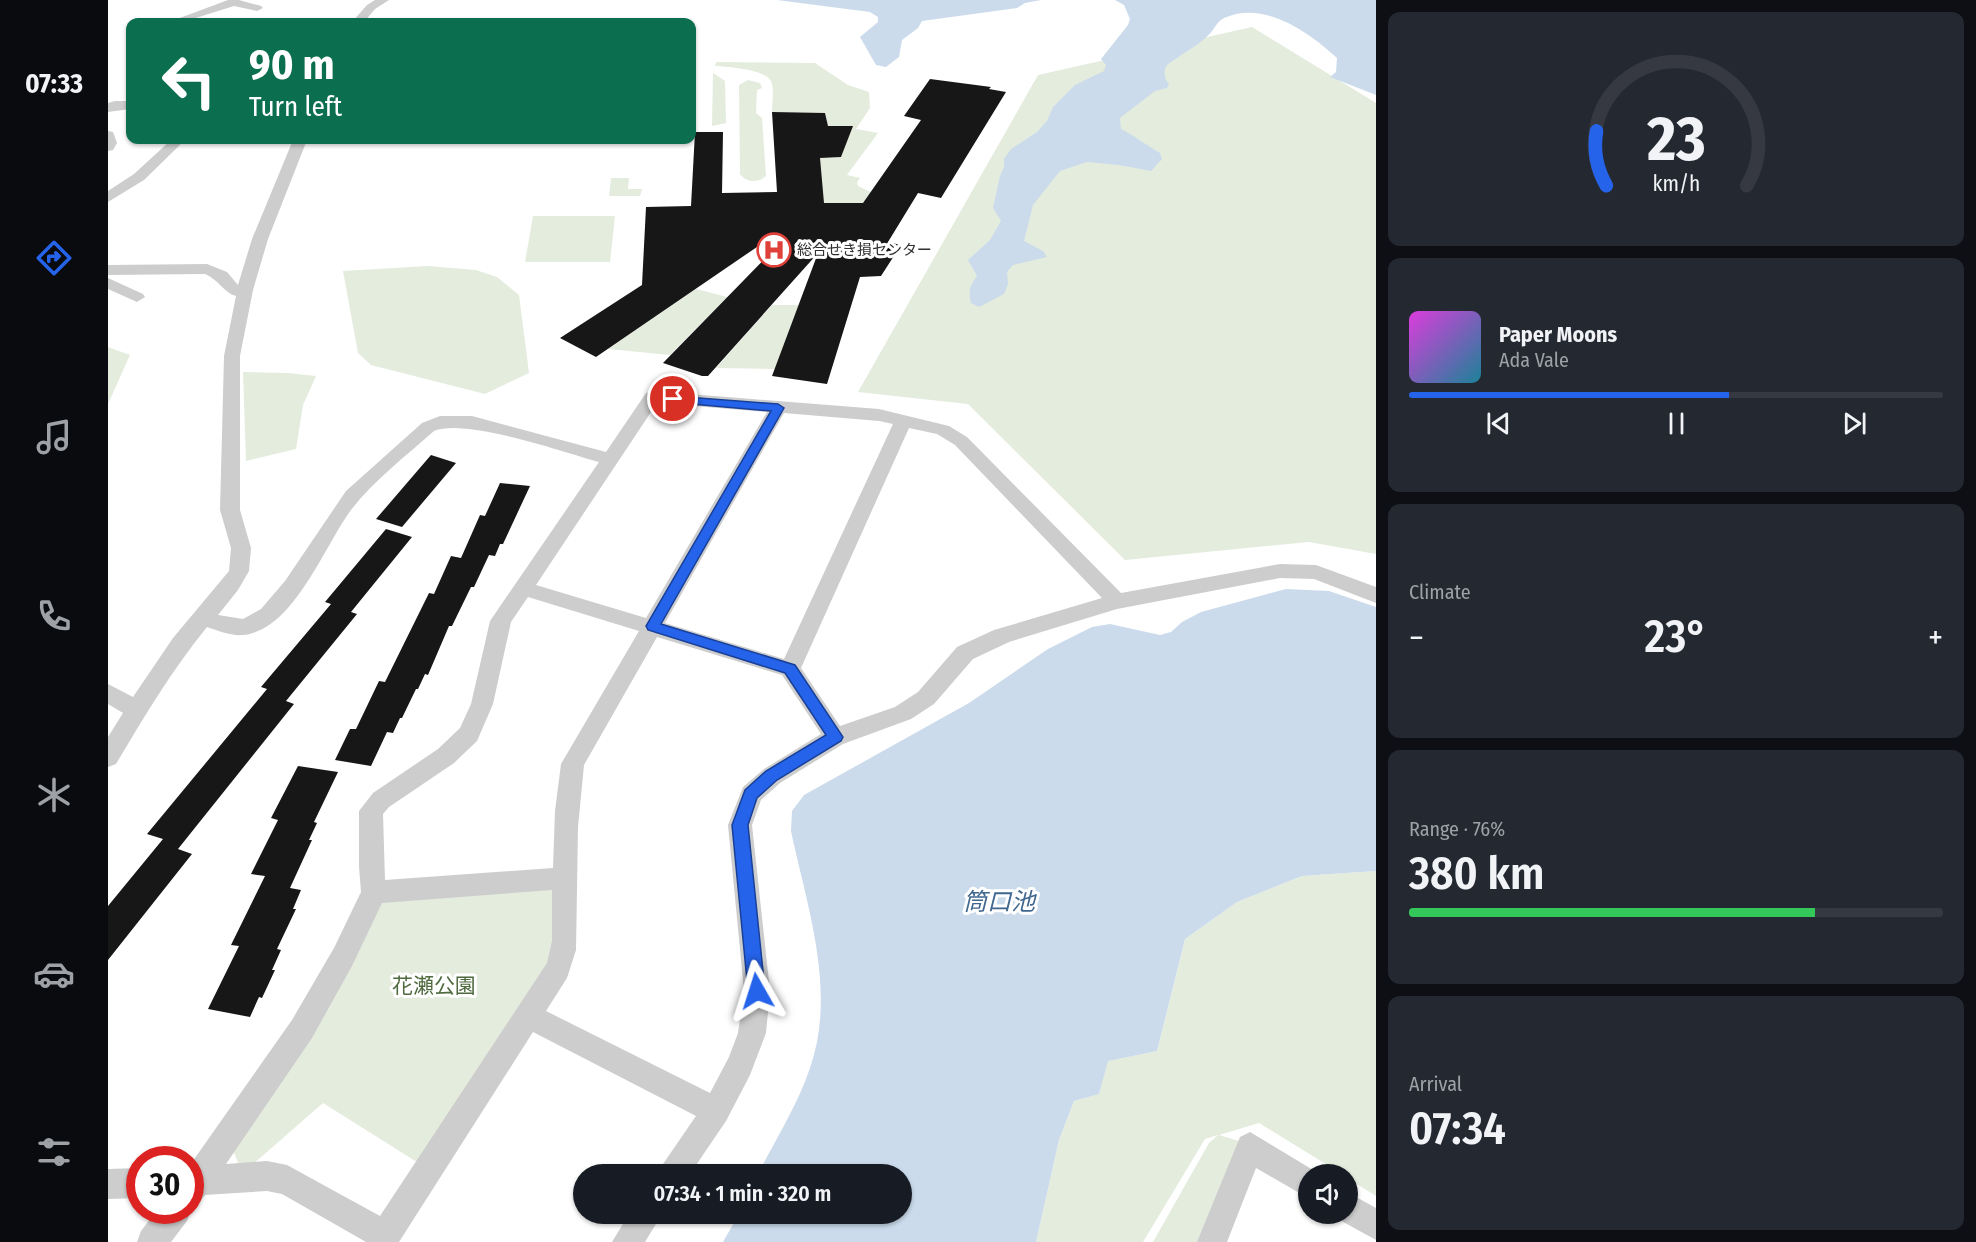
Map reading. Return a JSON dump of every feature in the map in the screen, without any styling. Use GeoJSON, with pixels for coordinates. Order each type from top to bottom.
{"type":"FeatureCollection","features":[{"type":"Feature","properties":{"kind":"street"},"geometry":{"type":"LineString","coordinates":[[362,18],[383,0]]}},
{"type":"Feature","properties":{"kind":"street"},"geometry":{"type":"LineString","coordinates":[[186,18],[234,2],[258,4],[251,18]]}},
{"type":"Feature","properties":{"kind":"street"},"geometry":{"type":"LineString","coordinates":[[108,108],[126,105]]}},
{"type":"Feature","properties":{"kind":"street"},"geometry":{"type":"LineString","coordinates":[[108,135],[110,142],[108,147]]}},
{"type":"Feature","properties":{"kind":"street"},"geometry":{"type":"LineString","coordinates":[[108,198],[139,177],[174,144]]}},
{"type":"Feature","properties":{"kind":"street"},"geometry":{"type":"LineString","coordinates":[[108,758],[181,644],[231,585],[241,560],[241,548],[230,510],[232,356],[245,290],[261,239],[298,144]]}},
{"type":"Feature","properties":{"kind":"street"},"geometry":{"type":"LineString","coordinates":[[108,270],[207,269],[221,275],[235,291],[245,290]]}},
{"type":"Feature","properties":{"kind":"street"},"geometry":{"type":"LineString","coordinates":[[108,283],[137,297]]}},
{"type":"Feature","properties":{"kind":"street"},"geometry":{"type":"LineString","coordinates":[[204,1168],[302,1029],[343,957],[374,892],[371,867],[371,811],[381,800],[446,756],[469,734],[482,704],[501,621],[652,398],[879,416],[943,430],[961,441],[1117,601]]}},
{"type":"Feature","properties":{"kind":"street"},"geometry":{"type":"LineString","coordinates":[[204,1183],[267,1176],[286,1180],[383,1239],[558,969],[564,954],[569,782],[573,764],[778,408]]}},
{"type":"Feature","properties":{"kind":"street"},"geometry":{"type":"LineString","coordinates":[[790,669],[904,420]]}},
{"type":"Feature","properties":{"kind":"street"},"geometry":{"type":"LineString","coordinates":[[203,618],[240,628],[256,623],[268,614],[283,598],[345,505],[428,427],[440,422],[472,422],[610,459]]}},
{"type":"Feature","properties":{"kind":"street"},"geometry":{"type":"LineString","coordinates":[[680,1164],[716,1112],[740,1065],[752,1033],[757,991],[740,825],[751,795],[771,776],[835,737],[911,708],[926,698],[965,653],[1002,636],[1117,601],[1280,571],[1316,572],[1376,595]]}},
{"type":"Feature","properties":{"kind":"street"},"geometry":{"type":"LineString","coordinates":[[522,588],[790,669],[835,737]]}},
{"type":"Feature","properties":{"kind":"street"},"geometry":{"type":"LineString","coordinates":[[108,693],[137,710]]}},
{"type":"Feature","properties":{"kind":"street"},"geometry":{"type":"LineString","coordinates":[[374,892],[565,878]]}},
{"type":"Feature","properties":{"kind":"street"},"geometry":{"type":"LineString","coordinates":[[529,1016],[716,1112]]}},
{"type":"Feature","properties":{"kind":"street"},"geometry":{"type":"LineString","coordinates":[[1212,1242],[1250,1147],[1298,1177]]}},
{"type":"Feature","properties":{"kind":"street"},"geometry":{"type":"LineString","coordinates":[[108,1184],[126,1183]]}},
{"type":"Feature","properties":{"kind":"street"},"geometry":{"type":"LineString","coordinates":[[1358,1214],[1376,1225]]}},
{"type":"Feature","properties":{"kind":"street"},"geometry":{"type":"LineString","coordinates":[[152,1242],[166,1224]]}},
{"type":"Feature","properties":{"kind":"street"},"geometry":{"type":"LineString","coordinates":[[627,1242],[639,1224]]}},
{"type":"Feature","properties":{"kind":"green space"},"geometry":{"type":"Polygon","coordinates":[[[1252,27],[1376,103],[1376,554],[1309,542],[1125,560],[968,404],[858,392],[1038,75],[1252,27]]]}},
{"type":"Feature","properties":{"kind":"green space"},"geometry":{"type":"Polygon","coordinates":[[[716,62],[815,63],[848,85],[869,92],[870,108],[856,129],[878,133],[847,175],[860,178],[857,182],[858,186],[873,193],[869,203],[793,204],[788,158],[841,157],[852,126],[828,126],[825,113],[772,113],[773,90],[770,79],[757,72],[715,66],[716,62]]]}},
{"type":"Feature","properties":{"kind":"green space"},"geometry":{"type":"Polygon","coordinates":[[[713,73],[725,81],[726,123],[712,126],[713,73]]]}},
{"type":"Feature","properties":{"kind":"green space"},"geometry":{"type":"Polygon","coordinates":[[[748,80],[760,83],[762,88],[757,90],[756,113],[762,118],[766,176],[756,181],[746,179],[740,174],[739,85],[748,80]]]}},
{"type":"Feature","properties":{"kind":"green space"},"geometry":{"type":"Polygon","coordinates":[[[611,178],[629,178],[628,189],[642,189],[640,196],[609,196],[611,178]]]}},
{"type":"Feature","properties":{"kind":"green space"},"geometry":{"type":"Polygon","coordinates":[[[533,216],[615,216],[610,262],[525,262],[533,216]]]}},
{"type":"Feature","properties":{"kind":"green space"},"geometry":{"type":"Polygon","coordinates":[[[428,266],[476,270],[497,277],[519,295],[529,373],[485,394],[371,365],[358,353],[343,271],[428,266]]]}},
{"type":"Feature","properties":{"kind":"green space"},"geometry":{"type":"Polygon","coordinates":[[[696,289],[727,297],[670,355],[608,349],[696,289]]]}},
{"type":"Feature","properties":{"kind":"green space"},"geometry":{"type":"Polygon","coordinates":[[[772,305],[799,305],[775,369],[716,368],[772,305]]]}},
{"type":"Feature","properties":{"kind":"green space"},"geometry":{"type":"Polygon","coordinates":[[[108,347],[130,355],[108,404],[108,347]]]}},
{"type":"Feature","properties":{"kind":"green space"},"geometry":{"type":"Polygon","coordinates":[[[243,372],[316,376],[303,405],[296,449],[246,461],[243,372]]]}},
{"type":"Feature","properties":{"kind":"green space"},"geometry":{"type":"Polygon","coordinates":[[[1376,871],[1376,1196],[1358,1185],[1358,1164],[1326,1164],[1259,1123],[1219,1135],[1239,1141],[1198,1242],[1153,1242],[1209,1143],[1218,1135],[1205,1139],[1143,1242],[1036,1242],[1059,1140],[1074,1101],[1099,1094],[1107,1061],[1157,1051],[1185,939],[1237,902],[1302,876],[1376,871]]]}},
{"type":"Feature","properties":{"kind":"green space","name":"花瀬公園"},"geometry":{"type":"Polygon","coordinates":[[[550,887],[555,893],[554,953],[420,1164],[323,1103],[252,1165],[239,1165],[232,1148],[375,907],[385,900],[550,887]]]}},
{"type":"Feature","properties":{"kind":"water"},"geometry":{"type":"Polygon","coordinates":[[[777,0],[1041,0],[1025,3],[1017,8],[922,21],[918,28],[902,40],[899,57],[886,67],[876,65],[860,37],[878,22],[878,17],[870,12],[777,0]]]}},
{"type":"Feature","properties":{"kind":"water"},"geometry":{"type":"Polygon","coordinates":[[[1115,0],[1376,0],[1376,95],[1330,77],[1336,72],[1337,58],[1299,29],[1270,16],[1255,13],[1239,13],[1224,18],[1203,40],[1167,65],[1165,72],[1169,84],[1167,88],[1155,91],[1120,118],[1121,129],[1160,153],[1162,159],[1151,171],[1087,162],[1060,171],[1033,205],[1024,241],[1043,251],[1047,257],[1013,265],[1007,272],[1008,284],[1004,294],[979,307],[971,303],[970,288],[977,276],[968,260],[990,240],[1001,221],[993,208],[1004,159],[1011,149],[1037,132],[1047,121],[1053,107],[1075,85],[1104,71],[1106,65],[1101,59],[1128,25],[1130,19],[1124,5],[1115,0]]]}},
{"type":"Feature","properties":{"kind":"water","name":"筒口池"},"geometry":{"type":"Polygon","coordinates":[[[1286,589],[1329,591],[1376,607],[1376,871],[1302,876],[1237,902],[1185,939],[1157,1051],[1108,1061],[1099,1094],[1074,1101],[1059,1140],[1036,1242],[723,1242],[733,1224],[912,1224],[912,1164],[763,1164],[799,1095],[818,1039],[821,1009],[817,949],[791,831],[792,811],[804,795],[969,703],[1048,649],[1092,627],[1110,624],[1160,635],[1171,632],[1182,622],[1201,612],[1286,589]]]}},
{"type":"Feature","properties":{"kind":"building"},"geometry":{"type":"Polygon","coordinates":[[[930,79],[991,87],[989,89],[1006,92],[941,198],[918,193],[888,242],[901,245],[881,276],[860,277],[827,384],[772,376],[818,253],[708,376],[663,363],[779,244],[773,236],[596,357],[560,338],[642,285],[646,207],[691,206],[696,132],[723,132],[722,193],[777,192],[772,112],[825,113],[828,126],[853,126],[841,157],[820,158],[824,203],[863,203],[921,120],[904,116],[930,79]]]}},
{"type":"Feature","properties":{"kind":"building"},"geometry":{"type":"Polygon","coordinates":[[[431,455],[456,463],[402,527],[376,519],[431,455]]]}},
{"type":"Feature","properties":{"kind":"building"},"geometry":{"type":"Polygon","coordinates":[[[500,483],[530,486],[503,544],[500,544],[495,556],[489,555],[474,587],[471,587],[452,626],[449,626],[428,675],[425,674],[393,733],[387,732],[371,766],[335,760],[350,729],[356,729],[379,681],[385,682],[429,593],[434,594],[451,556],[461,558],[480,515],[485,516],[500,483]]]}},
{"type":"Feature","properties":{"kind":"building"},"geometry":{"type":"Polygon","coordinates":[[[386,529],[412,537],[351,612],[357,614],[286,701],[294,704],[178,849],[192,854],[108,960],[108,906],[163,839],[147,834],[267,689],[261,687],[331,604],[325,602],[386,529]]]}},
{"type":"Feature","properties":{"kind":"building"},"geometry":{"type":"Polygon","coordinates":[[[298,766],[338,772],[314,822],[317,823],[309,840],[312,840],[290,888],[301,890],[293,909],[296,909],[277,949],[281,950],[272,970],[275,970],[250,1017],[208,1009],[239,946],[231,945],[265,876],[251,874],[278,820],[271,818],[298,766]]]}},
{"type":"Feature","properties":{"kind":"place","name":"総合せき損センター"},"geometry":{"type":"Point","coordinates":[774,250]}},
{"type":"Feature","properties":{"kind":"route"},"geometry":{"type":"LineString","coordinates":[[673,399],[778,408],[653,626],[790,669],[835,737],[771,776],[751,795],[740,825],[757,991]]}}]}
